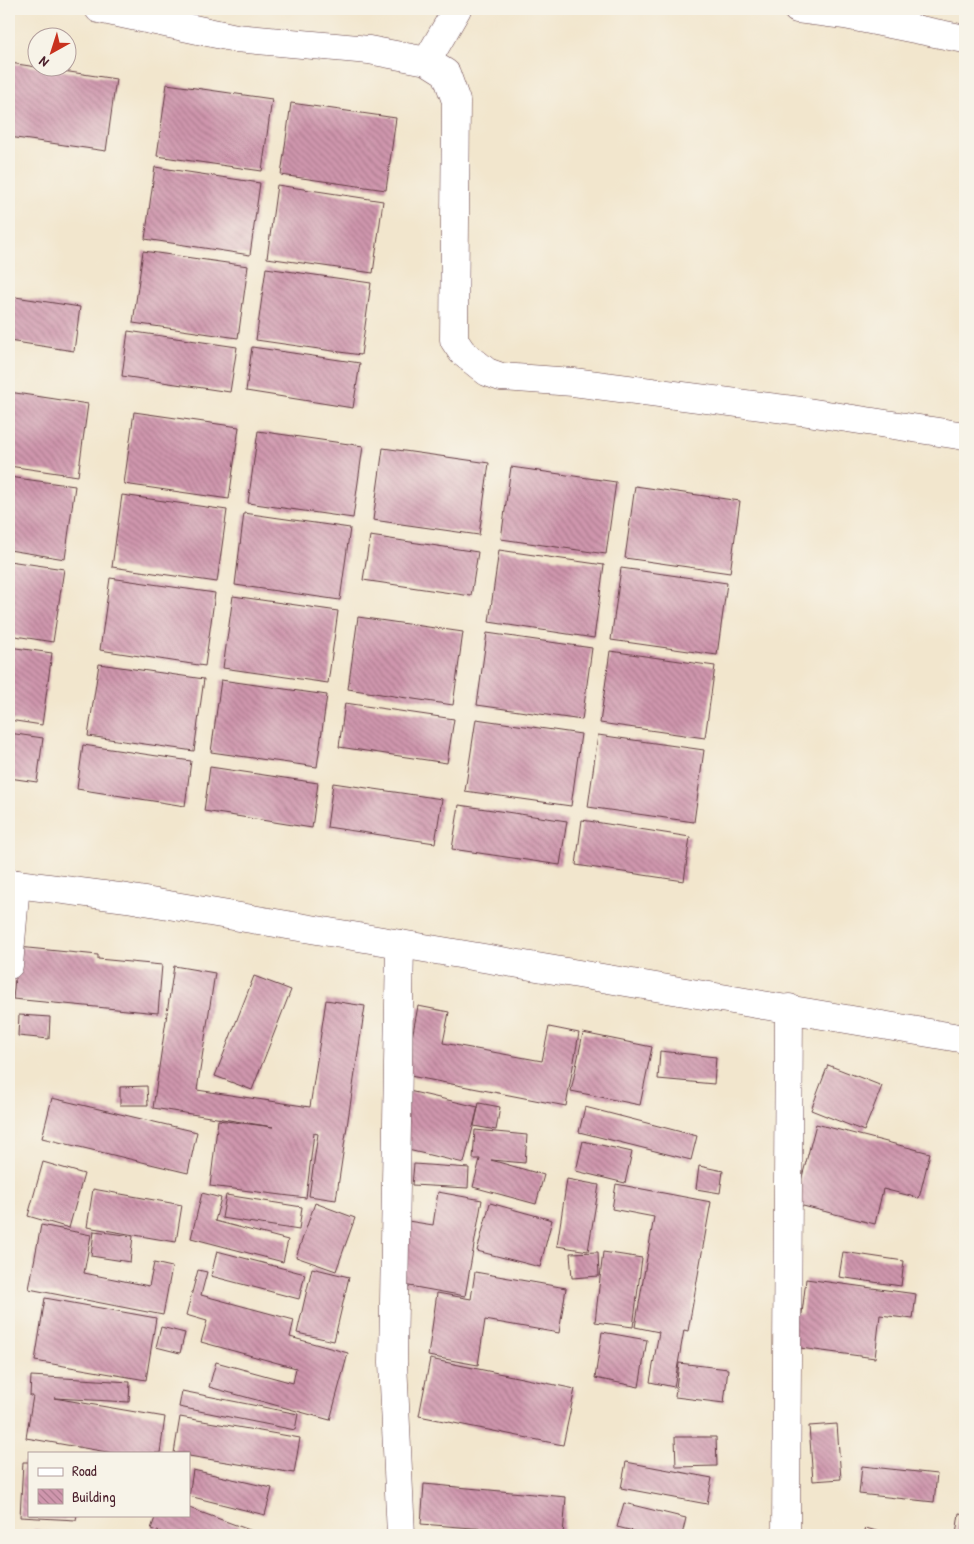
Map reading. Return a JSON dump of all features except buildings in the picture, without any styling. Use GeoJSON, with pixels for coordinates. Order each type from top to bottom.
{"type":"FeatureCollection","features":[{"type":"Feature","properties":{"kind":"street"},"geometry":{"type":"LineString","coordinates":[[99,9],[236,38],[369,50],[427,61],[446,74],[456,101],[454,340],[462,352],[487,372],[501,377],[573,382],[801,411],[965,436]]}},
{"type":"Feature","properties":{"kind":"street"},"geometry":{"type":"LineString","coordinates":[[427,61],[457,9]]}},
{"type":"Feature","properties":{"kind":"street"},"geometry":{"type":"LineString","coordinates":[[797,9],[845,15],[965,39]]}},
{"type":"Feature","properties":{"kind":"street"},"geometry":{"type":"LineString","coordinates":[[9,965],[12,884],[127,898],[965,1039]]}},
{"type":"Feature","properties":{"kind":"street"},"geometry":{"type":"LineString","coordinates":[[400,944],[393,1362],[401,1535]]}},
{"type":"Feature","properties":{"kind":"street"},"geometry":{"type":"LineString","coordinates":[[786,1535],[789,1008]]}}]}
